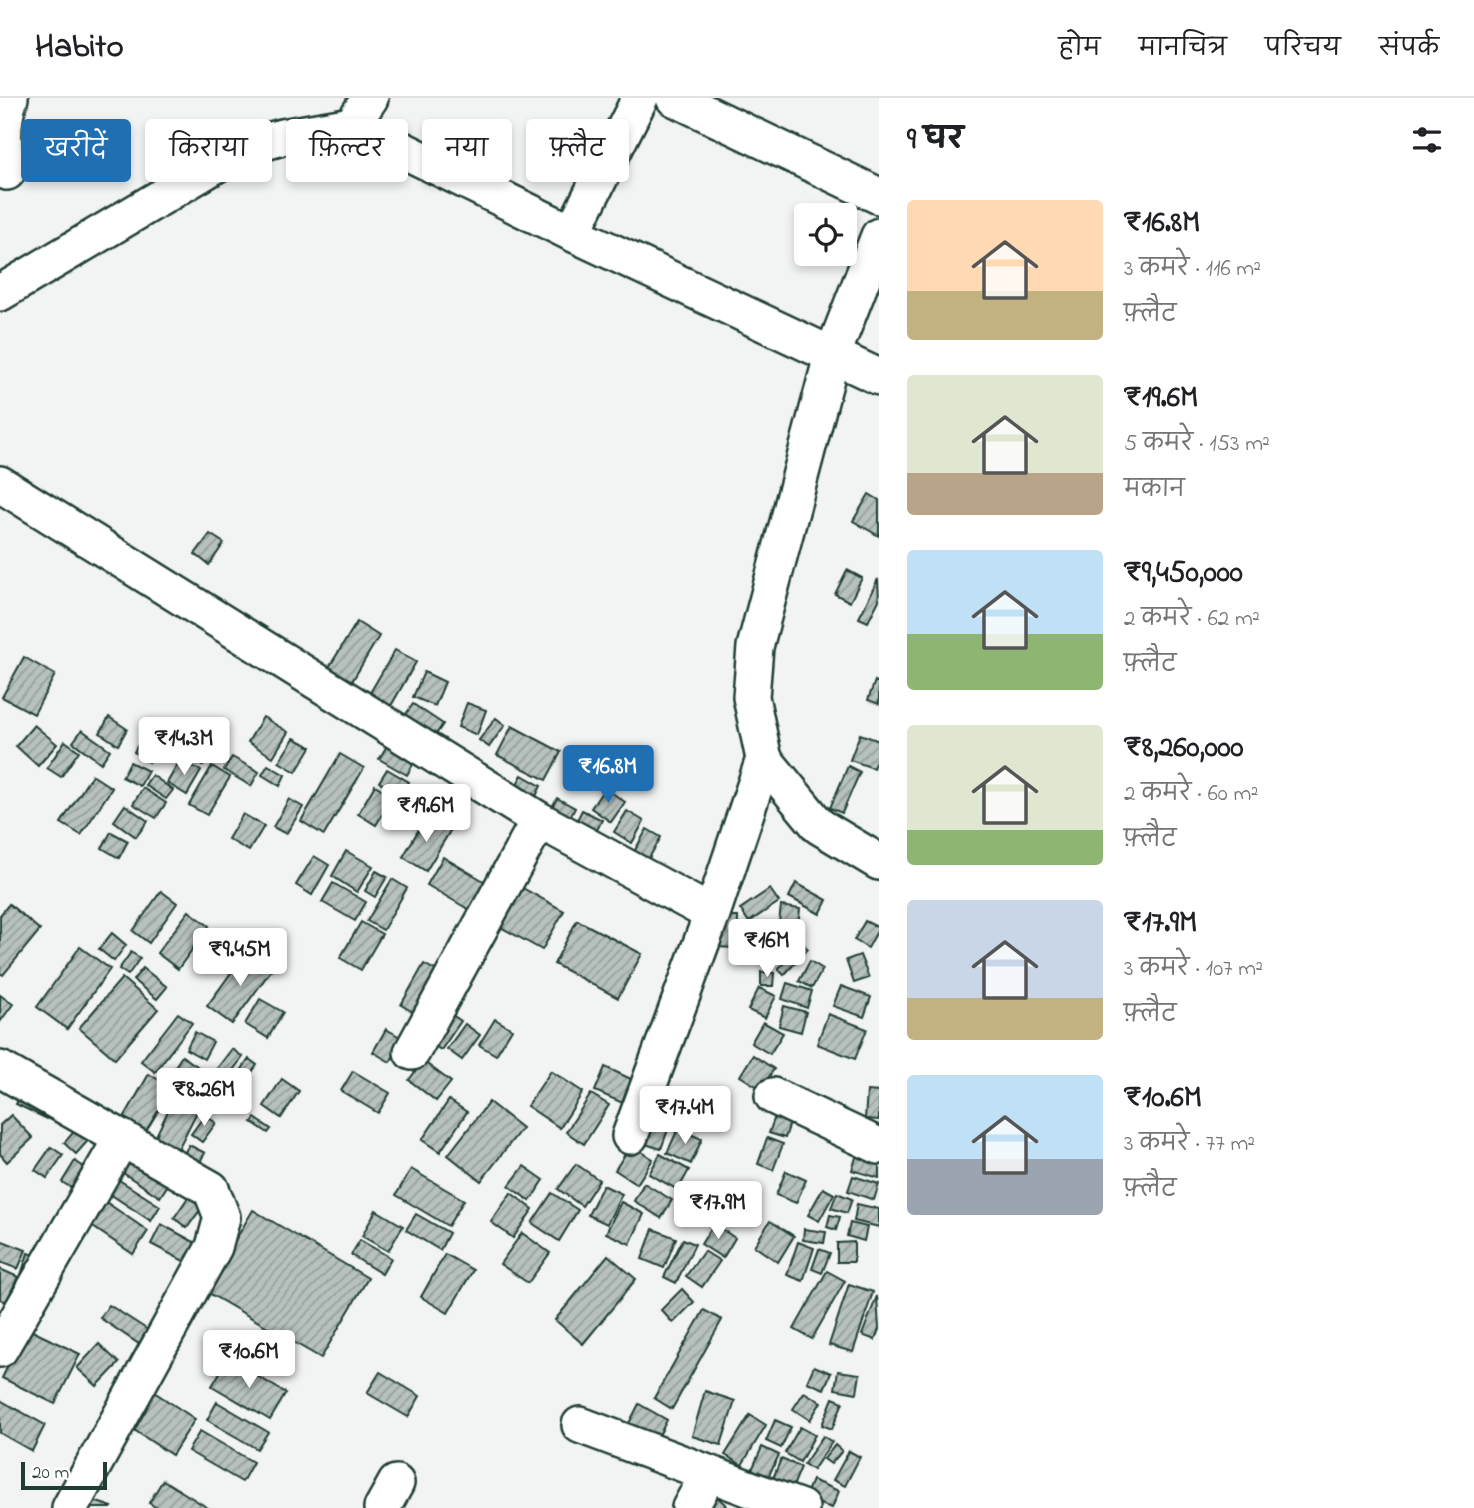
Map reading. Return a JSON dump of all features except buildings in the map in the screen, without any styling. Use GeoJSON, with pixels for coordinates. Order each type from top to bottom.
{"type":"FeatureCollection","features":[{"type":"Feature","properties":{"kind":"street"},"geometry":{"type":"LineString","coordinates":[[7,172],[2,140],[5,113],[10,98]]}},
{"type":"Feature","properties":{"kind":"street"},"geometry":{"type":"LineString","coordinates":[[572,233],[640,98]]}},
{"type":"Feature","properties":{"kind":"street"},"geometry":{"type":"LineString","coordinates":[[674,98],[879,196]]}},
{"type":"Feature","properties":{"kind":"street"},"geometry":{"type":"LineString","coordinates":[[0,293],[244,148],[361,112],[572,233],[879,377]]}},
{"type":"Feature","properties":{"kind":"street"},"geometry":{"type":"LineString","coordinates":[[879,236],[832,356],[755,647],[751,697],[764,759],[819,826],[879,862]]}},
{"type":"Feature","properties":{"kind":"street"},"geometry":{"type":"LineString","coordinates":[[0,484],[539,820],[712,914]]}},
{"type":"Feature","properties":{"kind":"street"},"geometry":{"type":"LineString","coordinates":[[630,1136],[712,914],[764,759]]}},
{"type":"Feature","properties":{"kind":"street"},"geometry":{"type":"LineString","coordinates":[[412,1052],[539,820]]}},
{"type":"Feature","properties":{"kind":"street"},"geometry":{"type":"LineString","coordinates":[[0,1069],[211,1189],[222,1217],[214,1247],[70,1508]]}},
{"type":"Feature","properties":{"kind":"street"},"geometry":{"type":"LineString","coordinates":[[774,1096],[879,1146]]}},
{"type":"Feature","properties":{"kind":"street"},"geometry":{"type":"LineString","coordinates":[[0,1349],[122,1138]]}},
{"type":"Feature","properties":{"kind":"street"},"geometry":{"type":"LineString","coordinates":[[580,1425],[800,1508]]}},
{"type":"Feature","properties":{"kind":"street"},"geometry":{"type":"LineString","coordinates":[[690,1508],[708,1475]]}}]}
